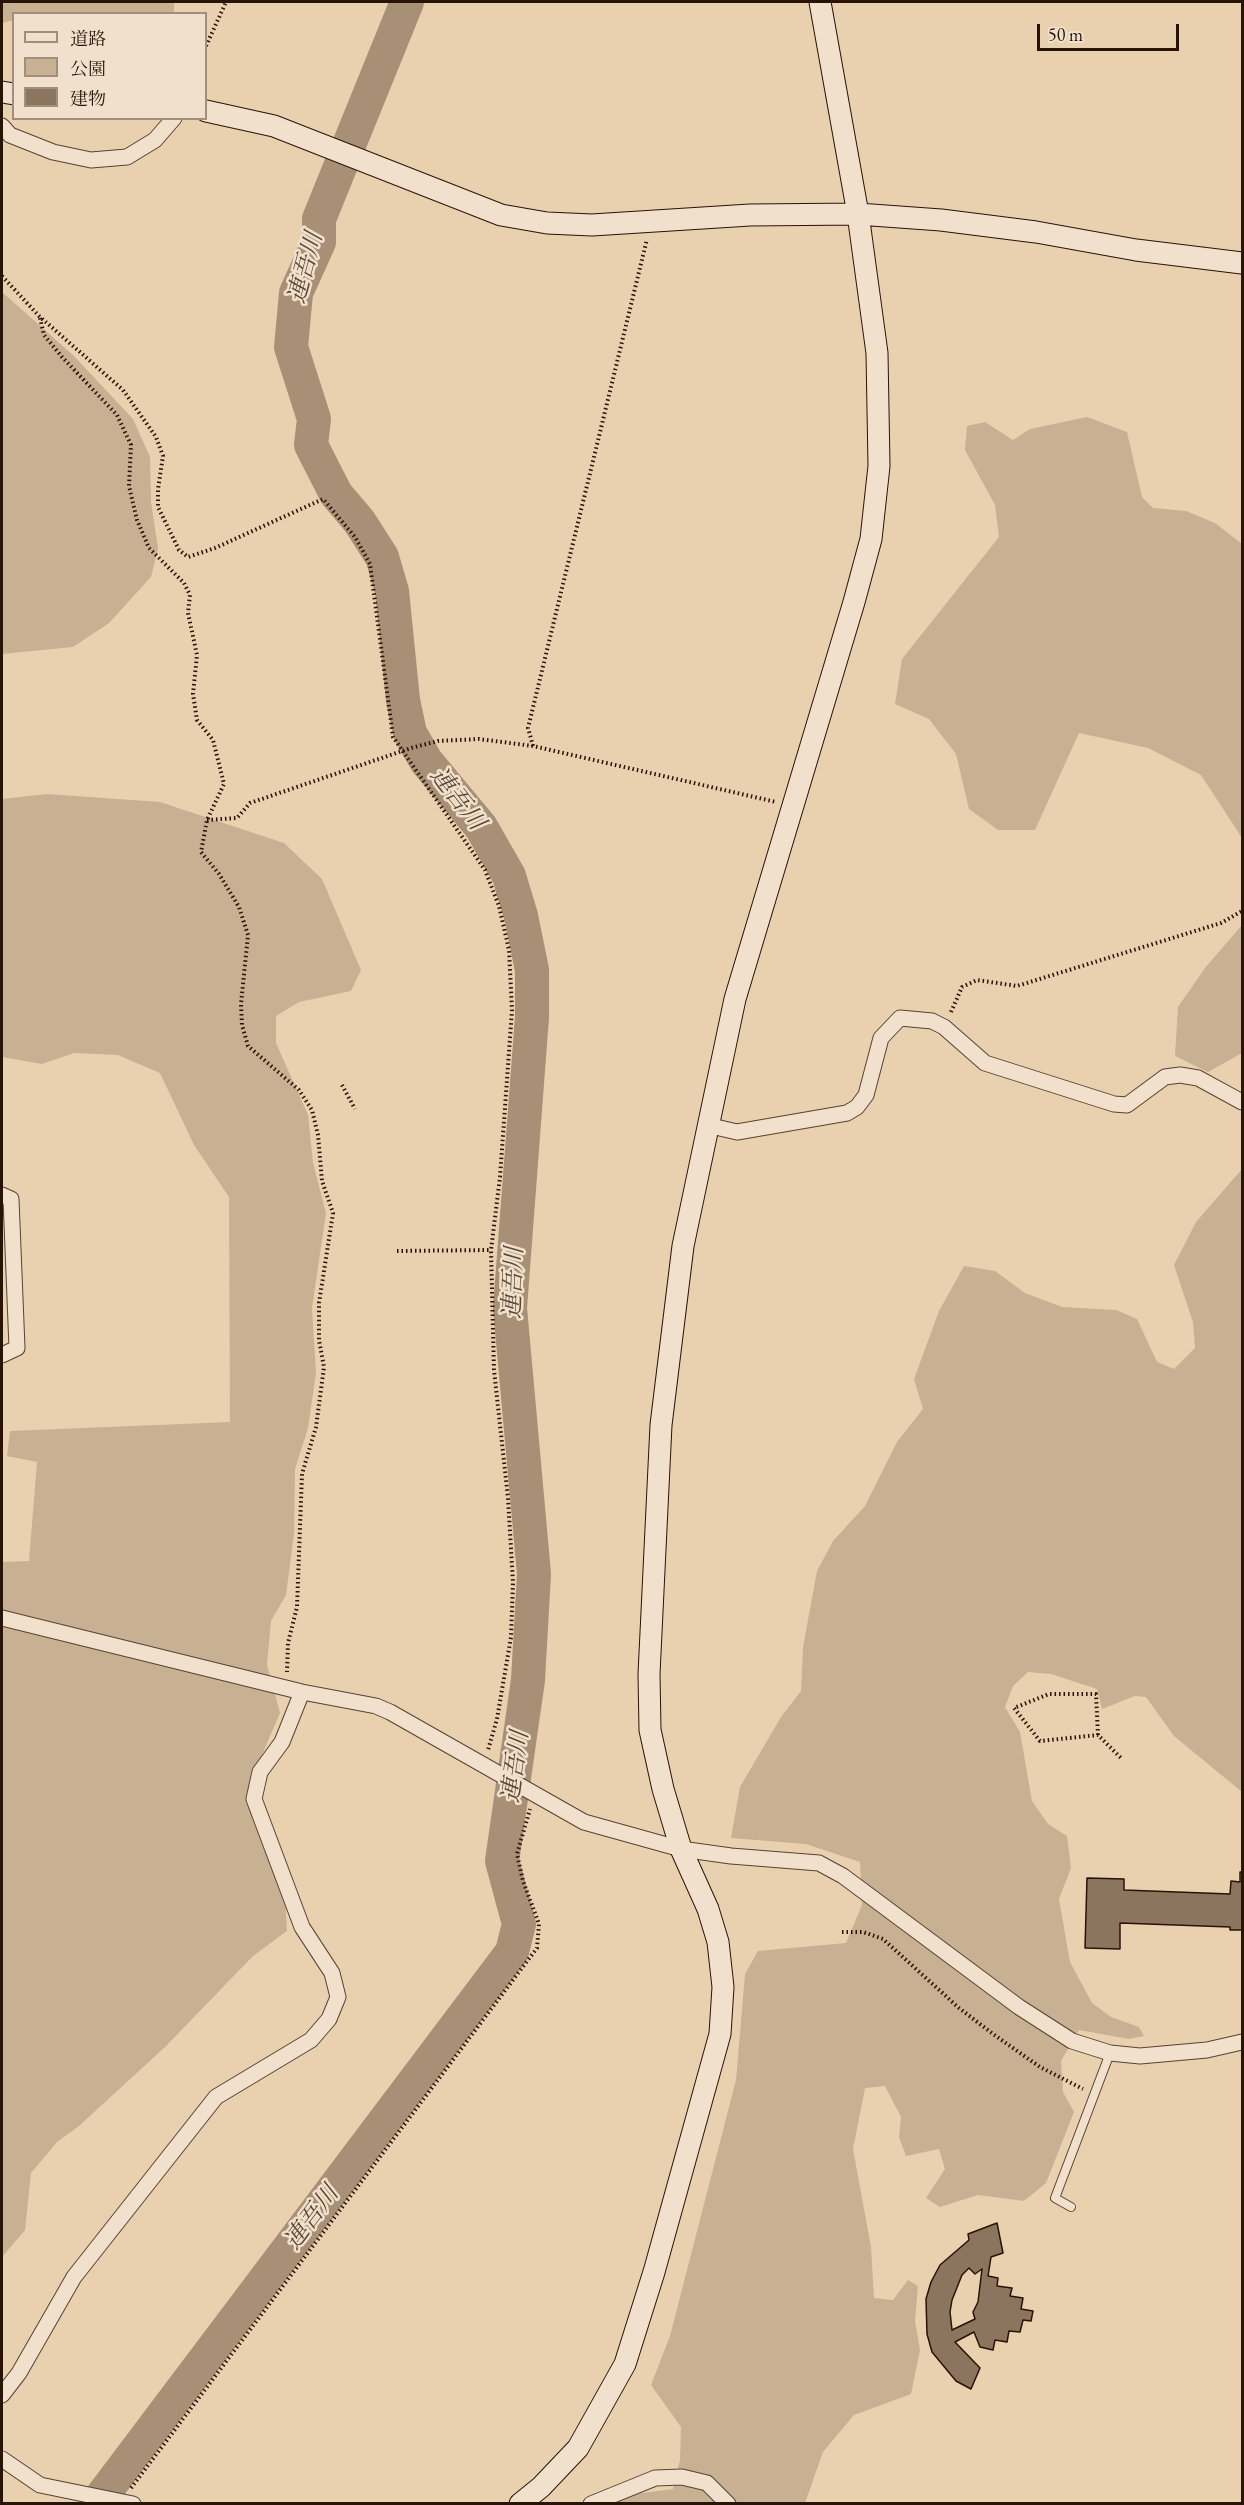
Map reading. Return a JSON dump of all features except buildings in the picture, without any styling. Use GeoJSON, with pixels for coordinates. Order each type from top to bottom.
{"type":"FeatureCollection","features":[{"type":"Feature","properties":{"kind":"street"},"geometry":{"type":"LineString","coordinates":[[520,2504],[541,2487],[578,2448],[625,2364],[654,2272],[720,2034],[723,1987],[718,1942],[708,1909],[681,1849],[663,1789],[650,1730],[649,1674],[661,1425],[683,1246],[735,999],[871,539],[879,466],[877,353],[858,214],[820,2]]}},
{"type":"Feature","properties":{"kind":"street"},"geometry":{"type":"LineString","coordinates":[[207,111],[274,126],[501,214],[547,223],[592,225],[750,215],[858,214],[941,220],[1036,232],[1136,250],[1242,263]]}},
{"type":"Feature","properties":{"kind":"street"},"geometry":{"type":"LineString","coordinates":[[2,126],[10,135],[53,152],[91,160],[127,157],[155,140],[172,120]]}},
{"type":"Feature","properties":{"kind":"street"},"geometry":{"type":"LineString","coordinates":[[707,1125],[737,1132],[847,1113],[857,1107],[866,1095],[881,1038],[900,1018],[932,1021],[944,1027],[984,1063],[1114,1104],[1126,1105],[1165,1077],[1180,1075],[1198,1078],[1242,1102]]}},
{"type":"Feature","properties":{"kind":"street"},"geometry":{"type":"LineString","coordinates":[[2,1195],[11,1199],[17,1348],[2,1355]]}},
{"type":"Feature","properties":{"kind":"street"},"geometry":{"type":"LineString","coordinates":[[2,1618],[302,1692],[376,1706],[584,1822],[681,1849],[731,1856],[819,1863],[843,1876],[1019,2007],[1072,2041],[1110,2054],[1140,2056],[1207,2050],[1242,2042]]}},
{"type":"Feature","properties":{"kind":"street"},"geometry":{"type":"LineString","coordinates":[[2,2395],[19,2373],[74,2277],[216,2097],[311,2040],[329,2019],[338,1997],[332,1973],[302,1927],[254,1799],[260,1772],[282,1742],[302,1692]]}},
{"type":"Feature","properties":{"kind":"street"},"geometry":{"type":"LineString","coordinates":[[2,2459],[14,2470],[40,2485],[122,2502]]}},
{"type":"Feature","properties":{"kind":"street"},"geometry":{"type":"LineString","coordinates":[[591,2504],[655,2478],[682,2477],[707,2483],[728,2504]]}},
{"type":"Feature","properties":{"kind":"lane"},"geometry":{"type":"LineString","coordinates":[[1071,2207],[1055,2199],[1110,2054]]}},
{"type":"Feature","properties":{"kind":"path"},"geometry":{"type":"LineString","coordinates":[[207,44],[226,2]]}},
{"type":"Feature","properties":{"kind":"path"},"geometry":{"type":"LineString","coordinates":[[533,746],[528,728],[647,238],[645,223]]}},
{"type":"Feature","properties":{"kind":"path"},"geometry":{"type":"LineString","coordinates":[[2,276],[39,316],[123,390],[156,436],[163,456],[158,507],[179,550],[188,557],[215,548],[322,499],[355,537],[370,564],[382,635],[387,701],[393,737],[485,870],[499,906],[509,950],[511,1021],[500,1177],[491,1250],[494,1370],[508,1498],[513,1583],[511,1637],[497,1719],[485,1766]]}},
{"type":"Feature","properties":{"kind":"path"},"geometry":{"type":"LineString","coordinates":[[39,316],[44,335],[117,415],[131,445],[129,486],[137,520],[149,548],[184,583],[190,595],[188,613],[197,655],[193,694],[197,720],[213,740],[224,784],[207,820],[201,852],[219,874],[239,907],[248,935],[241,1004],[242,1025],[248,1046],[299,1090],[312,1110],[318,1135],[322,1181],[333,1213],[319,1303],[319,1340],[324,1367],[316,1427],[302,1474],[297,1607],[288,1643],[284,1687]]}},
{"type":"Feature","properties":{"kind":"path"},"geometry":{"type":"LineString","coordinates":[[207,820],[237,818],[250,802],[411,748],[438,741],[479,739],[533,746],[793,806]]}},
{"type":"Feature","properties":{"kind":"path"},"geometry":{"type":"LineString","coordinates":[[944,1027],[962,987],[976,980],[1017,986],[1221,923],[1242,911]]}},
{"type":"Feature","properties":{"kind":"path"},"geometry":{"type":"LineString","coordinates":[[342,1085],[355,1109]]}},
{"type":"Feature","properties":{"kind":"path"},"geometry":{"type":"LineString","coordinates":[[397,1251],[491,1250]]}},
{"type":"Feature","properties":{"kind":"path"},"geometry":{"type":"LineString","coordinates":[[1098,1735],[1040,1741],[1014,1708],[1049,1694],[1096,1694],[1098,1735],[1122,1759]]}},
{"type":"Feature","properties":{"kind":"path"},"geometry":{"type":"LineString","coordinates":[[122,2502],[537,1948],[539,1924],[523,1881],[517,1854],[536,1795]]}},
{"type":"Feature","properties":{"kind":"path"},"geometry":{"type":"LineString","coordinates":[[842,1932],[863,1932],[883,1939],[959,2008],[993,2034],[1040,2067],[1095,2095]]}},
{"type":"Feature","properties":{"kind":"green space"},"geometry":{"type":"Polygon","coordinates":[[[2,2],[174,2],[174,12],[12,12],[12,20],[2,23],[2,2]]]}},
{"type":"Feature","properties":{"kind":"green space"},"geometry":{"type":"Polygon","coordinates":[[[2,292],[73,355],[133,419],[150,457],[151,502],[158,548],[151,577],[109,623],[73,647],[2,654],[2,292]]]}},
{"type":"Feature","properties":{"kind":"green space"},"geometry":{"type":"Polygon","coordinates":[[[1087,417],[1127,432],[1142,497],[1153,508],[1186,511],[1215,523],[1242,544],[1242,838],[1201,775],[1148,748],[1079,733],[1035,830],[998,830],[969,809],[956,754],[929,719],[895,704],[902,659],[999,537],[995,505],[965,450],[967,426],[985,422],[1013,440],[1030,429],[1087,417]]]}},
{"type":"Feature","properties":{"kind":"green space"},"geometry":{"type":"Polygon","coordinates":[[[47,794],[160,802],[284,843],[322,879],[361,970],[351,991],[299,1002],[276,1016],[276,1043],[308,1115],[313,1163],[326,1213],[312,1308],[316,1373],[308,1428],[295,1469],[294,1534],[286,1595],[271,1621],[267,1665],[280,1713],[255,1771],[285,1897],[287,1931],[253,1956],[165,2047],[79,2126],[57,2142],[31,2173],[25,2230],[2,2257],[2,1562],[29,1561],[37,1462],[7,1456],[10,1431],[230,1422],[229,1197],[194,1145],[160,1073],[118,1055],[74,1053],[42,1064],[2,1057],[2,799],[47,794]]]}},
{"type":"Feature","properties":{"kind":"green space"},"geometry":{"type":"Polygon","coordinates":[[[1242,925],[1242,1053],[1208,1072],[1175,1056],[1178,1007],[1205,968],[1242,925]]]}},
{"type":"Feature","properties":{"kind":"green space"},"geometry":{"type":"Polygon","coordinates":[[[1242,1169],[1242,1792],[1174,1736],[1146,1697],[1135,1696],[1102,1709],[1097,1689],[1051,1674],[1028,1672],[1013,1686],[1005,1707],[1020,1732],[1032,1801],[1048,1824],[1067,1836],[1071,1868],[1059,1899],[1070,1962],[1092,2003],[1111,2017],[1139,2027],[1144,2036],[1129,2039],[1079,2030],[1061,2061],[1063,2092],[1074,2112],[1046,2183],[1024,2201],[978,2195],[940,2207],[926,2198],[945,2169],[939,2149],[906,2156],[899,2137],[901,2117],[885,2086],[865,2088],[853,2149],[871,2247],[874,2298],[893,2300],[908,2280],[918,2286],[915,2321],[920,2350],[911,2394],[854,2415],[823,2452],[805,2503],[613,2504],[635,2494],[673,2489],[680,2460],[681,2427],[651,2385],[670,2336],[736,2080],[745,1974],[758,1951],[846,1943],[862,1905],[860,1862],[806,1844],[731,1838],[740,1787],[781,1717],[801,1691],[803,1647],[817,1571],[833,1541],[865,1506],[897,1442],[923,1409],[914,1379],[939,1311],[964,1266],[995,1271],[1025,1293],[1062,1307],[1116,1310],[1137,1319],[1157,1362],[1174,1369],[1195,1348],[1193,1322],[1174,1265],[1196,1222],[1242,1169]]]}},
{"type":"Feature","properties":{"kind":"waterway","name":"連吾川"},"geometry":{"type":"LineString","coordinates":[[96,2504],[512,1952],[519,1924],[502,1861],[528,1680],[534,1574],[510,1308],[532,1017],[532,970],[521,916],[509,876],[481,827],[426,761],[410,733],[403,700],[392,591],[382,557],[359,521],[336,494],[311,445],[314,419],[291,347],[296,293],[319,242],[319,219],[407,2]]}}]}
